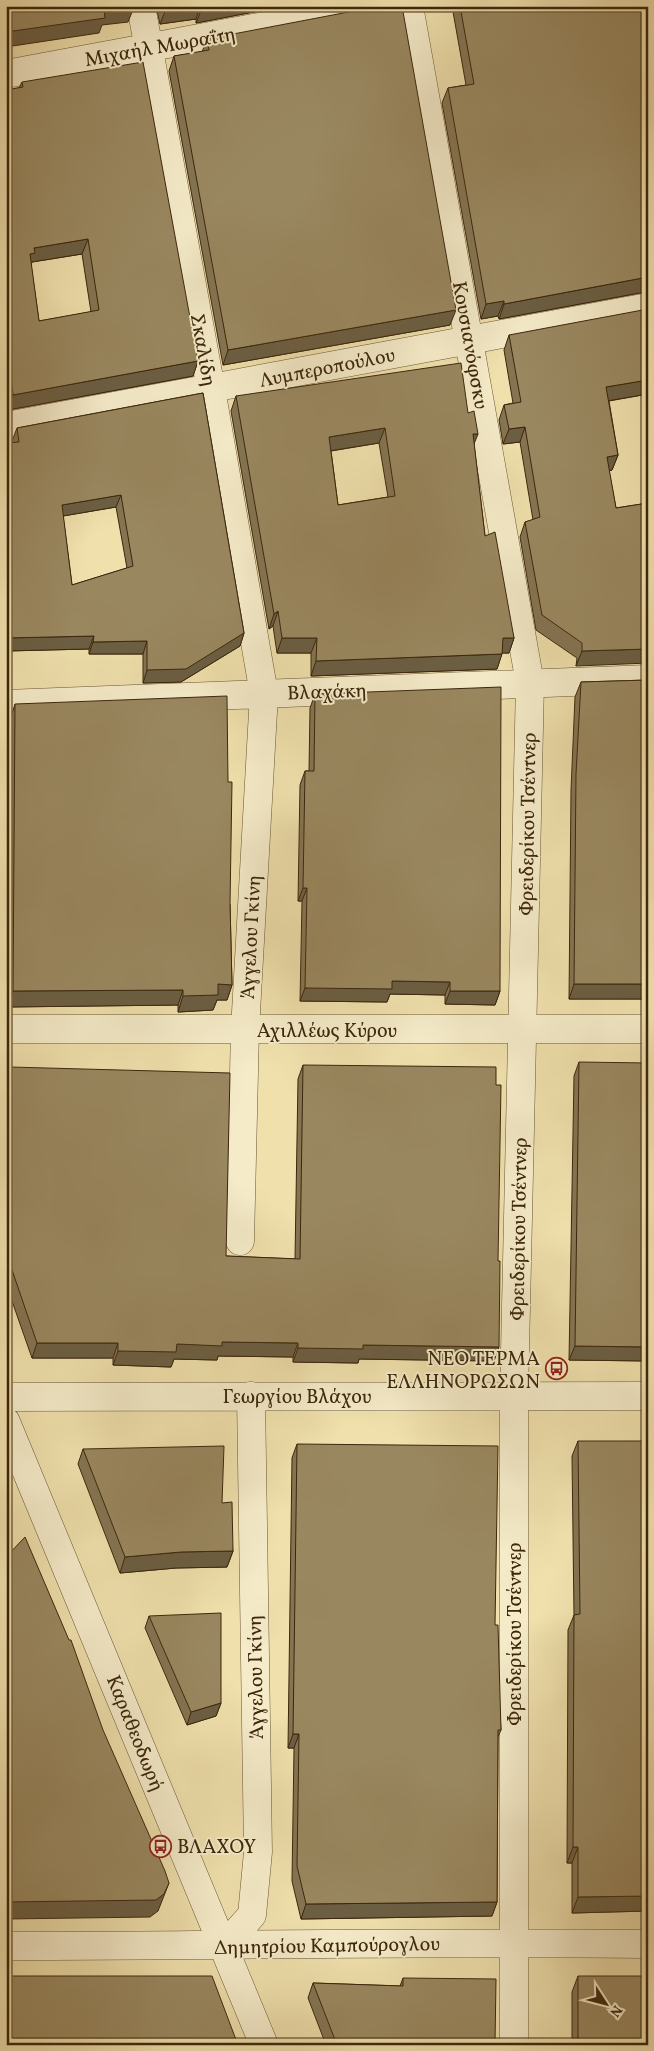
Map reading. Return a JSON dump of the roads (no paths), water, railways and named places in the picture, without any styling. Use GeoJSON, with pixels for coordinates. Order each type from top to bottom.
{"type":"FeatureCollection","features":[{"type":"Feature","properties":{"kind":"street","name":"Σκαλίδη"},"geometry":{"type":"LineString","coordinates":[[141,6],[211,389],[264,694]]}},
{"type":"Feature","properties":{"kind":"street","name":"Μιχαήλ Μωραΐτη"},"geometry":{"type":"LineString","coordinates":[[6,74],[372,6]]}},
{"type":"Feature","properties":{"kind":"street","name":"Κουσιανόφσκυ"},"geometry":{"type":"LineString","coordinates":[[409,6],[530,683]]}},
{"type":"Feature","properties":{"kind":"street","name":"Λυμπεροπούλου"},"geometry":{"type":"LineString","coordinates":[[6,426],[648,307]]}},
{"type":"Feature","properties":{"kind":"street","name":"Βλαχάκη"},"geometry":{"type":"LineString","coordinates":[[6,704],[648,679]]}},
{"type":"Feature","properties":{"kind":"street","name":"Φρειδερίκου Τσέντνερ"},"geometry":{"type":"LineString","coordinates":[[514,2045],[514,1396],[530,683]]}},
{"type":"Feature","properties":{"kind":"street","name":"Άγγελου Γκίνη"},"geometry":{"type":"LineString","coordinates":[[240,1241],[245,1030],[264,694]]}},
{"type":"Feature","properties":{"kind":"street","name":"Αχιλλέως Κύρου"},"geometry":{"type":"LineString","coordinates":[[6,1029],[648,1029]]}},
{"type":"Feature","properties":{"kind":"street","name":"Άγγελου Γκίνη"},"geometry":{"type":"LineString","coordinates":[[224,1946],[252,1915],[258,1852],[251,1396]]}},
{"type":"Feature","properties":{"kind":"street","name":"Γεωργίου Βλάχου"},"geometry":{"type":"LineString","coordinates":[[6,1397],[648,1396]]}},
{"type":"Feature","properties":{"kind":"street","name":"Καραθεοδωρή"},"geometry":{"type":"LineString","coordinates":[[6,1422],[264,2045]]}},
{"type":"Feature","properties":{"kind":"street","name":"Δημητρίου Καμπούρογλου"},"geometry":{"type":"LineString","coordinates":[[6,1946],[648,1944]]}},
{"type":"Feature","properties":{"kind":"place","name":"ΝΕΟ ΤΕΡΜΑ ΕΛΛΗΝΟΡΩΣΩΝ"},"geometry":{"type":"Point","coordinates":[556,1369]}},
{"type":"Feature","properties":{"kind":"place","name":"ΒΛΑΧΟΥ"},"geometry":{"type":"Point","coordinates":[161,1846]}}]}
